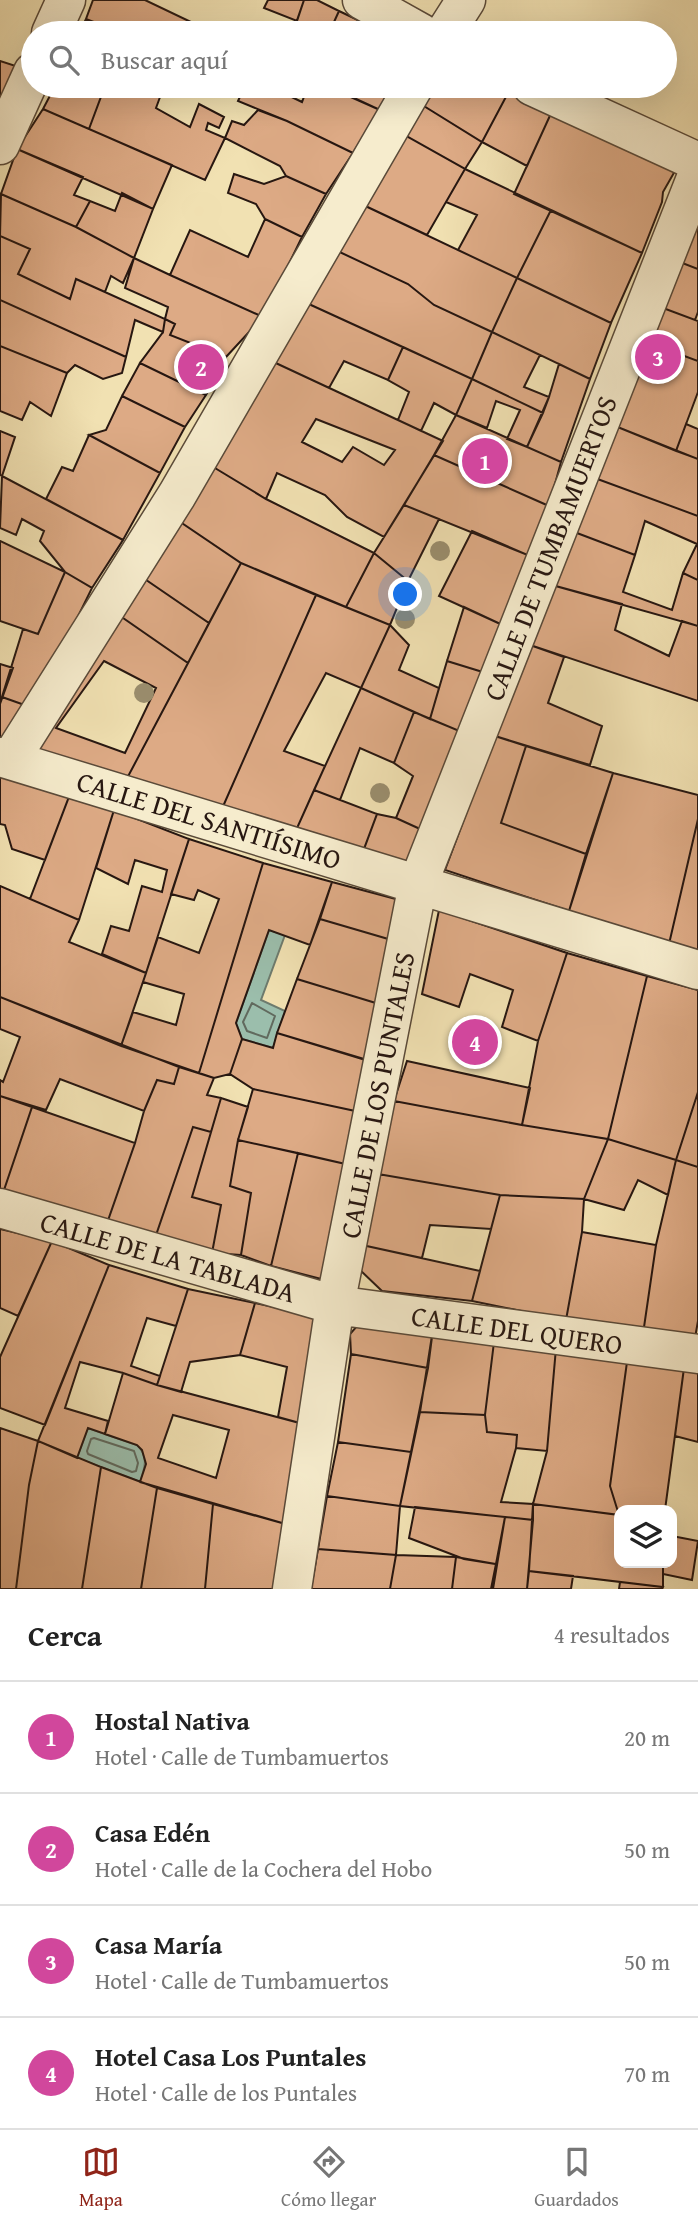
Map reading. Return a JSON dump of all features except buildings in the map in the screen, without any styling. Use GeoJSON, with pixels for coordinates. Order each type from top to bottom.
{"type":"FeatureCollection","features":[{"type":"Feature","properties":{"kind":"street"},"geometry":{"type":"LineString","coordinates":[[56,21],[66,0]]}},
{"type":"Feature","properties":{"kind":"street"},"geometry":{"type":"LineString","coordinates":[[362,0],[400,21]]}},
{"type":"Feature","properties":{"kind":"street"},"geometry":{"type":"LineString","coordinates":[[453,21],[466,0]]}},
{"type":"Feature","properties":{"kind":"street"},"geometry":{"type":"LineString","coordinates":[[0,145],[21,98]]}},
{"type":"Feature","properties":{"kind":"street"},"geometry":{"type":"LineString","coordinates":[[5,758],[177,495],[407,98]]}},
{"type":"Feature","properties":{"kind":"street"},"geometry":{"type":"LineString","coordinates":[[558,98],[698,162]]}},
{"type":"Feature","properties":{"kind":"street","name":"CALLE DE TUMBAMUERTOS"},"geometry":{"type":"LineString","coordinates":[[418,884],[698,173]]}},
{"type":"Feature","properties":{"kind":"street","name":"CALLE DEL SANTIÍSIMO"},"geometry":{"type":"LineString","coordinates":[[5,758],[698,970]]}},
{"type":"Feature","properties":{"kind":"street","name":"CALLE DE LOS PUNTALES"},"geometry":{"type":"LineString","coordinates":[[292,1589],[335,1305],[418,884]]}},
{"type":"Feature","properties":{"kind":"street","name":"CALLE DE LA TABLADA"},"geometry":{"type":"LineString","coordinates":[[0,1208],[335,1305]]}},
{"type":"Feature","properties":{"kind":"street","name":"CALLE DEL QUERO"},"geometry":{"type":"LineString","coordinates":[[335,1305],[698,1354]]}},
{"type":"Feature","properties":{"kind":"water"},"geometry":{"type":"Polygon","coordinates":[[[269,930],[285,935],[261,1000],[285,1011],[273,1048],[242,1039],[236,1023],[269,930]]]}},
{"type":"Feature","properties":{"kind":"water"},"geometry":{"type":"Polygon","coordinates":[[[88,1428],[137,1445],[141,1449],[145,1458],[140,1482],[77,1458],[88,1428]]]}},
{"type":"Feature","properties":{"kind":"place","name":"Casa María"},"geometry":{"type":"Point","coordinates":[658,357]}},
{"type":"Feature","properties":{"kind":"place","name":"Casa Edén"},"geometry":{"type":"Point","coordinates":[201,367]}},
{"type":"Feature","properties":{"kind":"place","name":"Hostal Nativa"},"geometry":{"type":"Point","coordinates":[485,461]}},
{"type":"Feature","properties":{"kind":"place","name":"Hotel Casa Los Puntales"},"geometry":{"type":"Point","coordinates":[475,1042]}}]}
